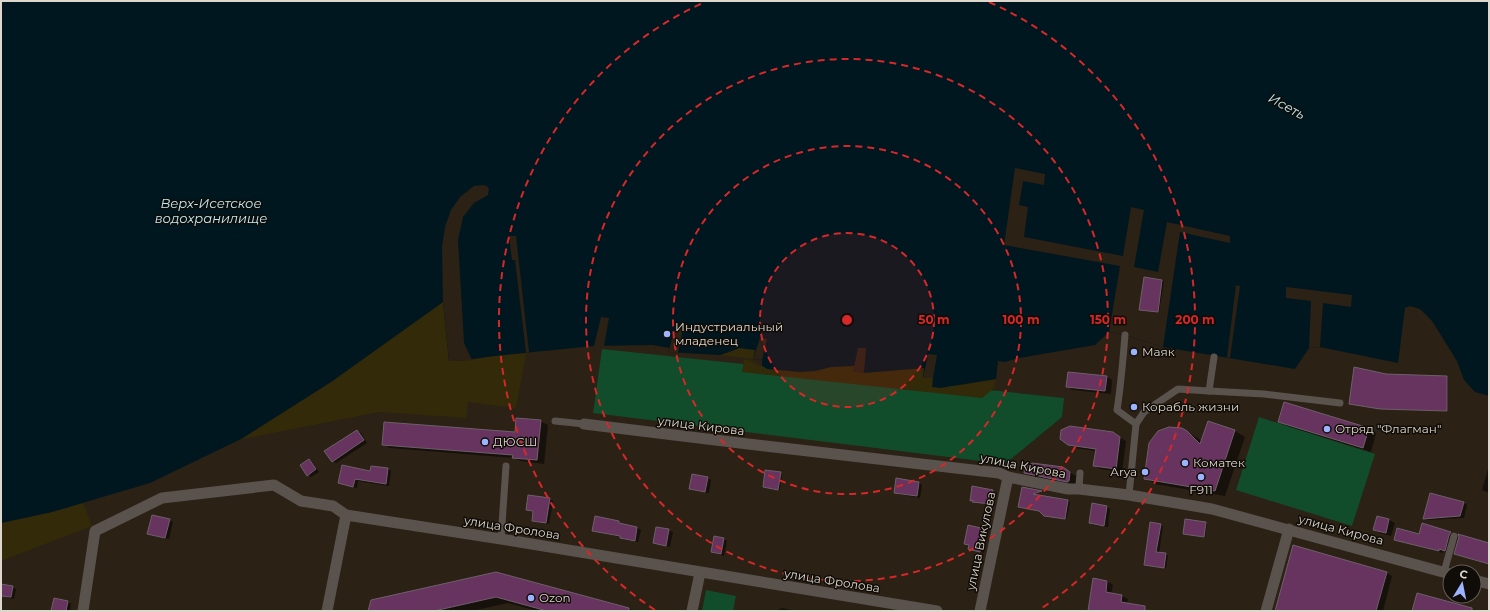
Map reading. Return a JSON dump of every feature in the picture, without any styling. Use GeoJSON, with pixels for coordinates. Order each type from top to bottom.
{"type":"FeatureCollection","features":[{"type":"Feature","properties":{"kind":"street","name":"улица Кирова"},"geometry":{"type":"LineString","coordinates":[[584,424],[999,472],[1008,477],[1068,489],[1129,495],[1212,509],[1442,572]]}},
{"type":"Feature","properties":{"kind":"street","name":"улица Викулова"},"geometry":{"type":"LineString","coordinates":[[980,611],[1008,477]]}},
{"type":"Feature","properties":{"kind":"street","name":"улица Фролова"},"geometry":{"type":"LineString","coordinates":[[83,611],[95,531],[162,498],[274,485],[301,501],[333,506],[346,516],[937,611]]}},
{"type":"Feature","properties":{"kind":"street"},"geometry":{"type":"LineString","coordinates":[[327,611],[346,516]]}},
{"type":"Feature","properties":{"kind":"street"},"geometry":{"type":"LineString","coordinates":[[1266,611],[1289,529]]}},
{"type":"Feature","properties":{"kind":"street"},"geometry":{"type":"LineString","coordinates":[[692,611],[700,573]]}},
{"type":"Feature","properties":{"kind":"lane"},"geometry":{"type":"LineString","coordinates":[[1124,335],[1121,373],[1122,380],[1117,410],[1136,424]]}},
{"type":"Feature","properties":{"kind":"lane"},"geometry":{"type":"LineString","coordinates":[[1209,391],[1214,357]]}},
{"type":"Feature","properties":{"kind":"lane"},"geometry":{"type":"LineString","coordinates":[[1129,495],[1136,424],[1144,412],[1178,389],[1264,394],[1340,403]]}},
{"type":"Feature","properties":{"kind":"lane"},"geometry":{"type":"LineString","coordinates":[[555,421],[584,424]]}},
{"type":"Feature","properties":{"kind":"lane"},"geometry":{"type":"LineString","coordinates":[[502,540],[506,466]]}},
{"type":"Feature","properties":{"kind":"lane"},"geometry":{"type":"LineString","coordinates":[[1079,489],[1080,473]]}},
{"type":"Feature","properties":{"kind":"lane"},"geometry":{"type":"LineString","coordinates":[[1449,564],[1454,536]]}},
{"type":"Feature","properties":{"kind":"green space"},"geometry":{"type":"Polygon","coordinates":[[[602,349],[1064,398],[1062,417],[1005,464],[593,413],[602,349]]]}},
{"type":"Feature","properties":{"kind":"green space"},"geometry":{"type":"Polygon","coordinates":[[[1259,417],[1375,454],[1352,526],[1236,490],[1259,417]]]}},
{"type":"Feature","properties":{"kind":"green space"},"geometry":{"type":"Polygon","coordinates":[[[706,590],[736,596],[733,611],[702,611],[706,590]]]}},
{"type":"Feature","properties":{"kind":"sand"},"geometry":{"type":"Polygon","coordinates":[[[443,302],[472,360],[526,353],[516,408],[468,402],[466,418],[379,412],[242,439],[331,382],[443,302]]]}},
{"type":"Feature","properties":{"kind":"sand"},"geometry":{"type":"Polygon","coordinates":[[[740,348],[756,350],[753,359],[720,355],[740,348]]]}},
{"type":"Feature","properties":{"kind":"sand"},"geometry":{"type":"Polygon","coordinates":[[[744,360],[749,360],[767,369],[815,371],[831,367],[854,366],[879,372],[925,368],[933,378],[932,387],[949,387],[996,379],[994,388],[982,398],[742,372],[744,360]]]}},
{"type":"Feature","properties":{"kind":"sand"},"geometry":{"type":"Polygon","coordinates":[[[83,503],[92,526],[1,561],[1,523],[52,512],[83,503]]]}},
{"type":"Feature","properties":{"kind":"water","name":"Верх-Исетское водохранилище"},"geometry":{"type":"Polygon","coordinates":[[[1,1],[1489,1],[1489,396],[1475,392],[1464,380],[1457,361],[1432,321],[1420,309],[1410,306],[1405,308],[1398,363],[1320,347],[1309,348],[1295,369],[1163,347],[1125,335],[1109,332],[1095,345],[1019,358],[1005,362],[998,361],[996,379],[940,388],[932,387],[933,378],[923,378],[924,368],[864,373],[853,371],[854,366],[831,367],[815,371],[800,372],[767,369],[762,366],[762,360],[753,359],[755,350],[740,348],[720,355],[668,352],[669,348],[653,345],[594,346],[449,361],[443,302],[331,382],[241,439],[150,483],[52,512],[1,523],[1,1]]]}},
{"type":"Feature","properties":{"kind":"pier"},"geometry":{"type":"Polygon","coordinates":[[[1015,168],[1045,174],[1044,185],[1023,181],[1019,205],[1028,207],[1024,237],[1123,256],[1131,207],[1144,210],[1134,267],[1158,272],[1167,222],[1230,236],[1230,243],[1180,232],[1163,347],[1125,335],[1109,332],[1120,266],[1004,245],[1015,168]]]}},
{"type":"Feature","properties":{"kind":"pier"},"geometry":{"type":"Polygon","coordinates":[[[474,186],[487,186],[489,189],[488,195],[474,203],[463,217],[458,240],[464,343],[472,360],[449,361],[443,302],[442,247],[445,227],[451,210],[460,197],[474,186]]]}},
{"type":"Feature","properties":{"kind":"pier"},"geometry":{"type":"Polygon","coordinates":[[[509,236],[516,236],[529,352],[526,353],[515,260],[512,260],[509,236]]]}},
{"type":"Feature","properties":{"kind":"pier"},"geometry":{"type":"Polygon","coordinates":[[[1236,285],[1240,286],[1230,358],[1227,357],[1236,285]]]}},
{"type":"Feature","properties":{"kind":"pier"},"geometry":{"type":"Polygon","coordinates":[[[1286,287],[1352,295],[1351,307],[1323,303],[1320,347],[1309,348],[1311,301],[1286,298],[1286,287]]]}},
{"type":"Feature","properties":{"kind":"pier"},"geometry":{"type":"Polygon","coordinates":[[[601,317],[609,318],[604,346],[594,346],[601,317]]]}},
{"type":"Feature","properties":{"kind":"pier"},"geometry":{"type":"Polygon","coordinates":[[[676,326],[683,328],[678,353],[668,352],[676,326]]]}},
{"type":"Feature","properties":{"kind":"pier"},"geometry":{"type":"Polygon","coordinates":[[[760,338],[767,339],[762,360],[753,359],[760,338]]]}},
{"type":"Feature","properties":{"kind":"pier"},"geometry":{"type":"Polygon","coordinates":[[[858,348],[866,348],[864,373],[853,371],[858,348]]]}},
{"type":"Feature","properties":{"kind":"pier"},"geometry":{"type":"Polygon","coordinates":[[[928,354],[937,355],[933,378],[923,378],[928,354]]]}},
{"type":"Feature","properties":{"kind":"building"},"geometry":{"type":"Polygon","coordinates":[[[1144,277],[1162,280],[1158,312],[1139,310],[1144,277]]]}},
{"type":"Feature","properties":{"kind":"building"},"geometry":{"type":"Polygon","coordinates":[[[1354,367],[1386,374],[1447,376],[1447,411],[1380,409],[1349,404],[1354,367]]]}},
{"type":"Feature","properties":{"kind":"building"},"geometry":{"type":"Polygon","coordinates":[[[1068,372],[1107,376],[1105,391],[1066,387],[1068,372]]]}},
{"type":"Feature","properties":{"kind":"building"},"geometry":{"type":"Polygon","coordinates":[[[1284,402],[1369,428],[1363,448],[1278,422],[1284,402]]]}},
{"type":"Feature","properties":{"kind":"building"},"geometry":{"type":"Polygon","coordinates":[[[516,418],[541,420],[537,460],[512,458],[513,455],[382,445],[384,422],[515,432],[516,418]]]}},
{"type":"Feature","properties":{"kind":"building","name":"Коматек"},"geometry":{"type":"Polygon","coordinates":[[[1208,421],[1235,430],[1215,491],[1144,479],[1149,443],[1158,431],[1169,427],[1182,428],[1200,444],[1208,421]]]}},
{"type":"Feature","properties":{"kind":"building"},"geometry":{"type":"Polygon","coordinates":[[[1070,426],[1113,432],[1120,437],[1116,469],[1093,466],[1096,449],[1068,445],[1060,439],[1061,430],[1070,426]]]}},
{"type":"Feature","properties":{"kind":"building"},"geometry":{"type":"Polygon","coordinates":[[[357,430],[364,440],[332,462],[324,451],[357,430]]]}},
{"type":"Feature","properties":{"kind":"building"},"geometry":{"type":"Polygon","coordinates":[[[309,459],[316,469],[307,476],[300,465],[309,459]]]}},
{"type":"Feature","properties":{"kind":"building"},"geometry":{"type":"Polygon","coordinates":[[[1032,463],[1063,467],[1070,472],[1069,481],[1067,482],[1024,473],[1025,467],[1032,463]]]}},
{"type":"Feature","properties":{"kind":"building"},"geometry":{"type":"Polygon","coordinates":[[[342,465],[370,471],[371,466],[388,468],[386,484],[355,479],[353,487],[338,483],[342,465]]]}},
{"type":"Feature","properties":{"kind":"building"},"geometry":{"type":"Polygon","coordinates":[[[765,470],[781,472],[778,490],[763,487],[765,470]]]}},
{"type":"Feature","properties":{"kind":"building"},"geometry":{"type":"Polygon","coordinates":[[[692,474],[708,477],[705,492],[689,489],[692,474]]]}},
{"type":"Feature","properties":{"kind":"building"},"geometry":{"type":"Polygon","coordinates":[[[896,478],[919,482],[917,496],[894,493],[896,478]]]}},
{"type":"Feature","properties":{"kind":"building"},"geometry":{"type":"Polygon","coordinates":[[[972,486],[993,490],[991,504],[972,502],[973,500],[970,501],[972,486]]]}},
{"type":"Feature","properties":{"kind":"building"},"geometry":{"type":"Polygon","coordinates":[[[1022,487],[1042,491],[1033,494],[1068,500],[1065,519],[1044,516],[1039,511],[1018,507],[1022,487]]]}},
{"type":"Feature","properties":{"kind":"building"},"geometry":{"type":"Polygon","coordinates":[[[1430,493],[1464,502],[1460,516],[1423,519],[1430,493]]]}},
{"type":"Feature","properties":{"kind":"building"},"geometry":{"type":"Polygon","coordinates":[[[528,495],[550,498],[546,523],[532,521],[533,511],[526,510],[528,495]]]}},
{"type":"Feature","properties":{"kind":"building"},"geometry":{"type":"Polygon","coordinates":[[[1092,503],[1107,506],[1104,526],[1089,523],[1092,503]]]}},
{"type":"Feature","properties":{"kind":"building"},"geometry":{"type":"Polygon","coordinates":[[[152,515],[170,519],[165,538],[147,534],[152,515]]]}},
{"type":"Feature","properties":{"kind":"building"},"geometry":{"type":"Polygon","coordinates":[[[595,516],[619,521],[619,523],[637,527],[635,541],[620,538],[620,536],[592,531],[595,516]]]}},
{"type":"Feature","properties":{"kind":"building"},"geometry":{"type":"Polygon","coordinates":[[[1377,516],[1389,519],[1386,533],[1373,530],[1377,516]]]}},
{"type":"Feature","properties":{"kind":"building"},"geometry":{"type":"Polygon","coordinates":[[[1185,519],[1206,522],[1204,537],[1183,534],[1185,519]]]}},
{"type":"Feature","properties":{"kind":"building"},"geometry":{"type":"Polygon","coordinates":[[[1150,522],[1161,524],[1156,552],[1166,553],[1164,568],[1144,565],[1150,522]]]}},
{"type":"Feature","properties":{"kind":"building"},"geometry":{"type":"Polygon","coordinates":[[[1422,523],[1451,532],[1445,551],[1439,549],[1439,551],[1394,540],[1397,528],[1419,534],[1422,523]]]}},
{"type":"Feature","properties":{"kind":"building"},"geometry":{"type":"Polygon","coordinates":[[[968,525],[985,529],[980,552],[968,549],[969,545],[964,544],[968,525]]]}},
{"type":"Feature","properties":{"kind":"building"},"geometry":{"type":"Polygon","coordinates":[[[656,527],[669,529],[666,546],[653,543],[656,527]]]}},
{"type":"Feature","properties":{"kind":"building"},"geometry":{"type":"Polygon","coordinates":[[[1458,534],[1489,543],[1489,564],[1454,554],[1459,537],[1458,534]]]}},
{"type":"Feature","properties":{"kind":"building"},"geometry":{"type":"Polygon","coordinates":[[[714,536],[724,538],[721,554],[711,552],[714,536]]]}},
{"type":"Feature","properties":{"kind":"building"},"geometry":{"type":"Polygon","coordinates":[[[1293,545],[1387,572],[1376,611],[1275,611],[1293,545]]]}},
{"type":"Feature","properties":{"kind":"building"},"geometry":{"type":"Polygon","coordinates":[[[496,572],[629,608],[629,611],[547,611],[496,597],[434,611],[368,611],[371,600],[496,572]]]}},
{"type":"Feature","properties":{"kind":"building"},"geometry":{"type":"Polygon","coordinates":[[[1093,578],[1107,581],[1106,592],[1122,595],[1121,602],[1145,606],[1145,611],[1088,611],[1093,578]]]}},
{"type":"Feature","properties":{"kind":"building"},"geometry":{"type":"Polygon","coordinates":[[[1,584],[13,586],[11,597],[1,596],[1,584]]]}},
{"type":"Feature","properties":{"kind":"building"},"geometry":{"type":"Polygon","coordinates":[[[1417,593],[1442,600],[1442,604],[1457,604],[1472,608],[1472,611],[1412,611],[1417,593]]]}},
{"type":"Feature","properties":{"kind":"building"},"geometry":{"type":"Polygon","coordinates":[[[54,598],[68,601],[66,611],[51,611],[54,598]]]}},
{"type":"Feature","properties":{"kind":"place","name":"Индустриальный младенец"},"geometry":{"type":"Point","coordinates":[667,334]}},
{"type":"Feature","properties":{"kind":"place","name":"Маяк"},"geometry":{"type":"Point","coordinates":[1134,352]}},
{"type":"Feature","properties":{"kind":"place","name":"Корабль жизни"},"geometry":{"type":"Point","coordinates":[1134,407]}},
{"type":"Feature","properties":{"kind":"place","name":"Отряд \"Флагман\""},"geometry":{"type":"Point","coordinates":[1327,429]}},
{"type":"Feature","properties":{"kind":"place","name":"ДЮСШ"},"geometry":{"type":"Point","coordinates":[485,442]}},
{"type":"Feature","properties":{"kind":"place","name":"Коматек"},"geometry":{"type":"Point","coordinates":[1185,463]}},
{"type":"Feature","properties":{"kind":"place","name":"Arya"},"geometry":{"type":"Point","coordinates":[1145,472]}},
{"type":"Feature","properties":{"kind":"place","name":"F911"},"geometry":{"type":"Point","coordinates":[1201,477]}},
{"type":"Feature","properties":{"kind":"place","name":"Ozon"},"geometry":{"type":"Point","coordinates":[531,598]}},
{"type":"Feature","properties":{"kind":"water label","name":"Исеть"},"geometry":{"type":"Point","coordinates":[1287,106]}}]}
